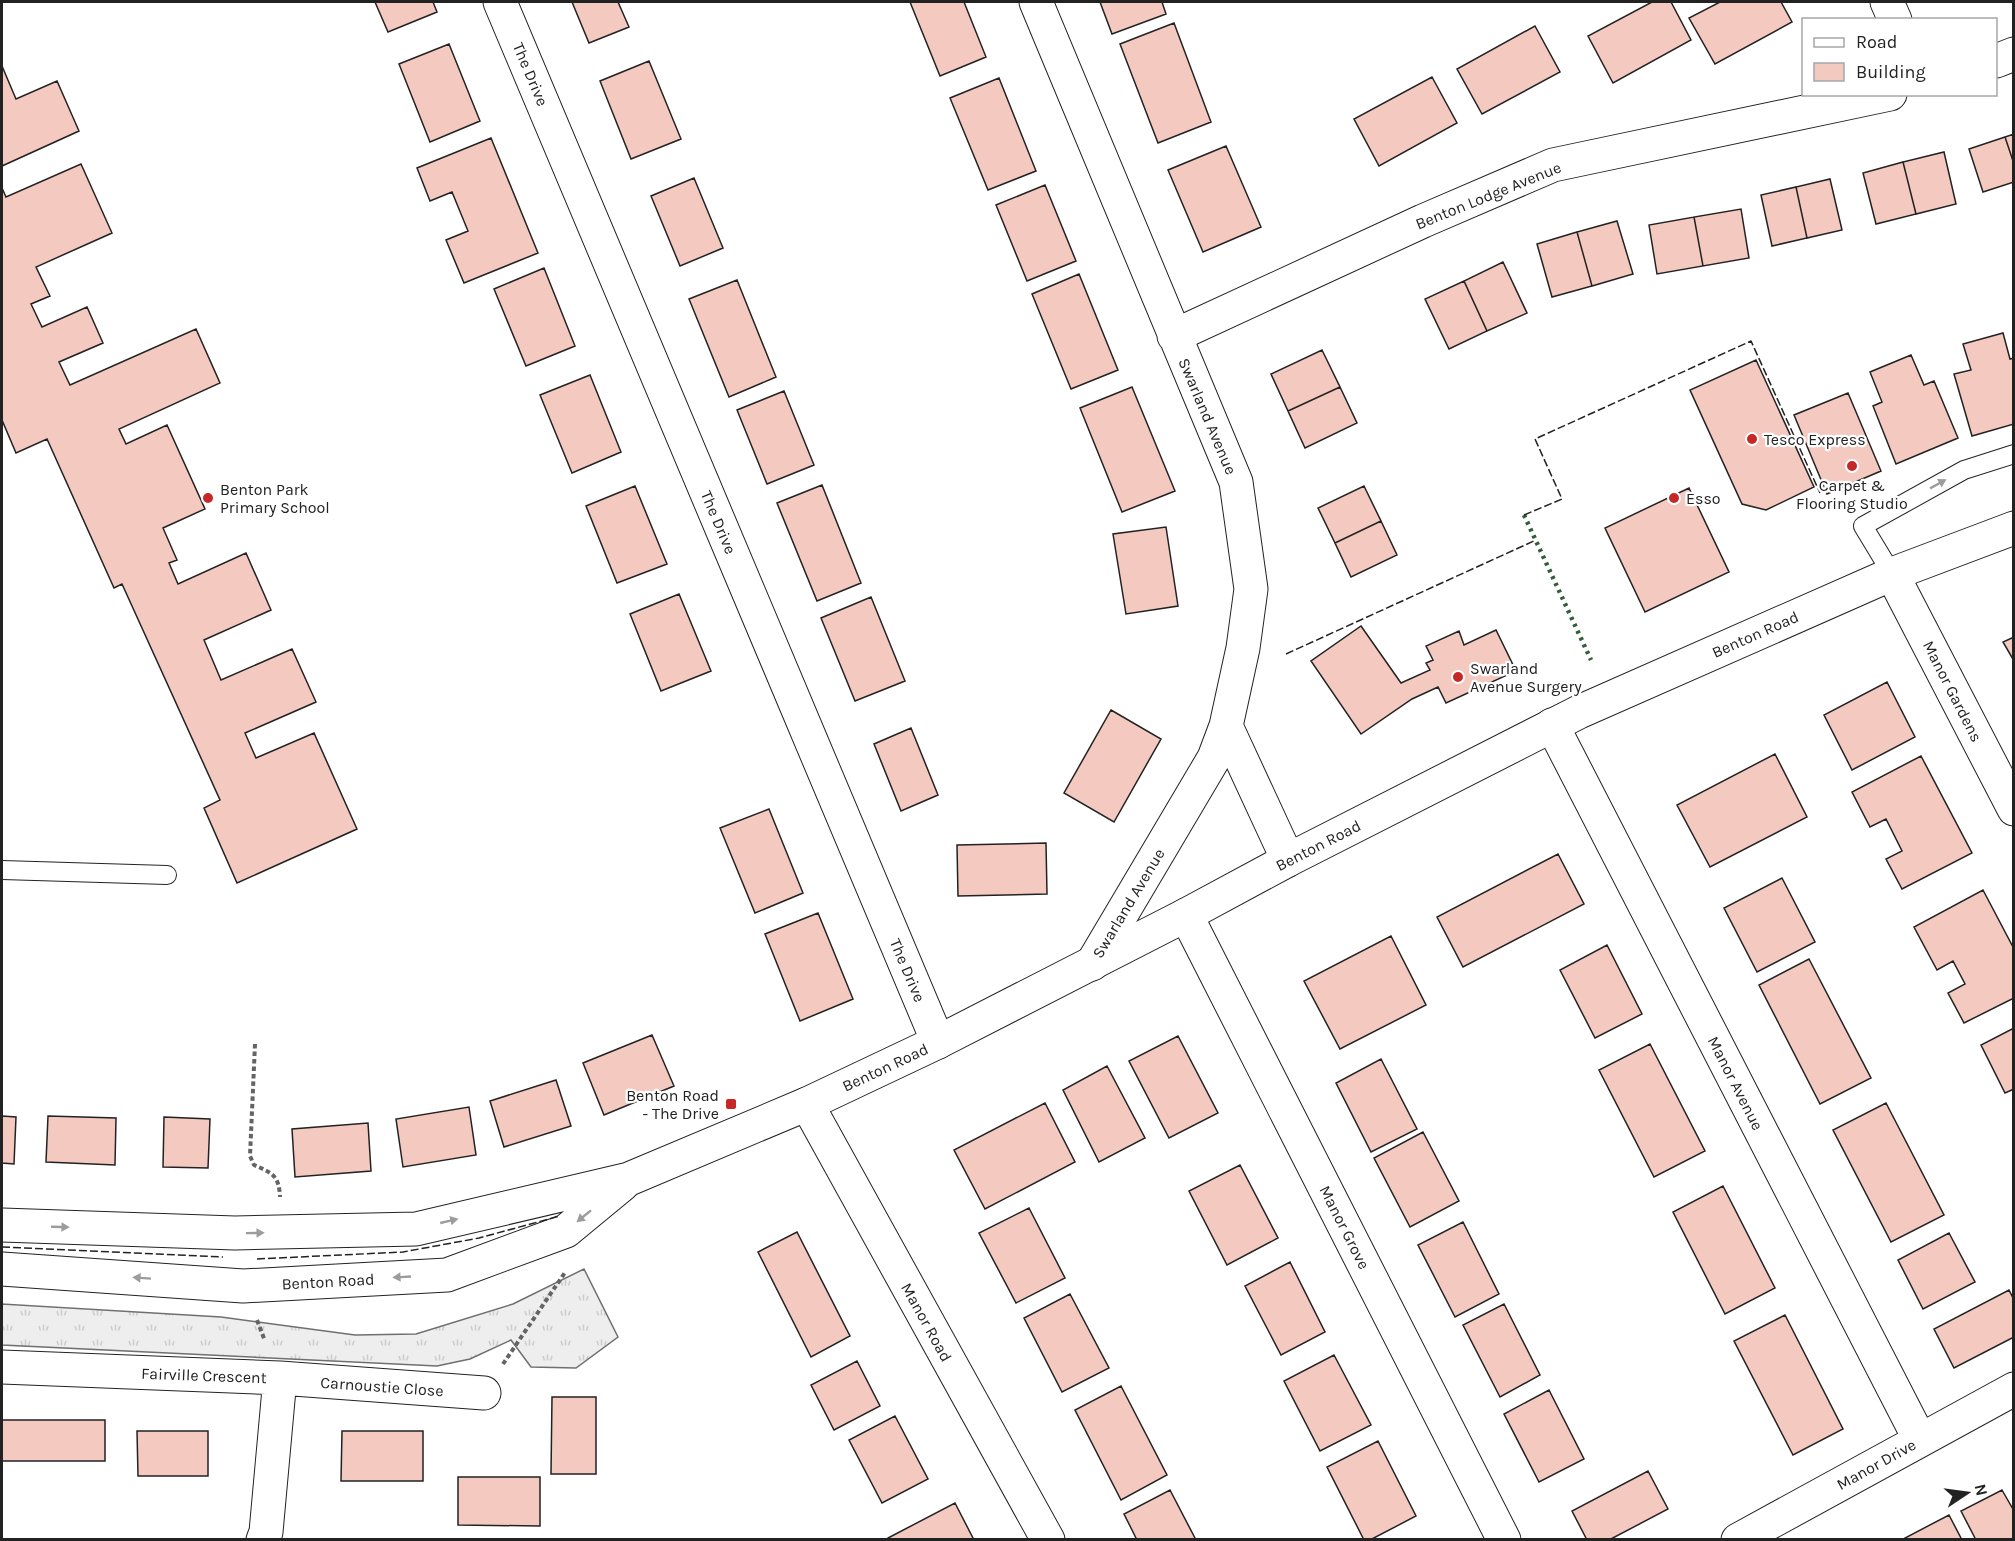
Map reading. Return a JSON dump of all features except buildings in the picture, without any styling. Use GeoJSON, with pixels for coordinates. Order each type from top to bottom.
{"type":"FeatureCollection","features":[{"type":"Feature","properties":{"kind":"street","name":"The Drive"},"geometry":{"type":"LineString","coordinates":[[500,2],[938,1042]]}},
{"type":"Feature","properties":{"kind":"street","name":"Swarland Avenue"},"geometry":{"type":"LineString","coordinates":[[1036,2],[1236,482],[1251,590],[1243,648],[1226,726],[1214,758],[1092,964]]}},
{"type":"Feature","properties":{"kind":"street"},"geometry":{"type":"LineString","coordinates":[[1887,2],[1894,18]]}},
{"type":"Feature","properties":{"kind":"street"},"geometry":{"type":"LineString","coordinates":[[1997,60],[2013,54]]}},
{"type":"Feature","properties":{"kind":"street","name":"Benton Lodge Avenue"},"geometry":{"type":"LineString","coordinates":[[1174,336],[1424,221],[1554,165],[1881,96]]}},
{"type":"Feature","properties":{"kind":"street","name":"Benton Road"},"geometry":{"type":"LineString","coordinates":[[2,1225],[235,1233],[416,1229],[630,1179],[807,1104],[938,1042],[1552,725],[1892,574],[2013,528]]}},
{"type":"Feature","properties":{"kind":"street","name":"Manor Gardens"},"geometry":{"type":"LineString","coordinates":[[1892,574],[2013,808]]}},
{"type":"Feature","properties":{"kind":"street","name":"Manor Avenue"},"geometry":{"type":"LineString","coordinates":[[1552,725],[1920,1440]]}},
{"type":"Feature","properties":{"kind":"street"},"geometry":{"type":"LineString","coordinates":[[1226,726],[1288,860]]}},
{"type":"Feature","properties":{"kind":"street","name":"Manor Grove"},"geometry":{"type":"LineString","coordinates":[[1186,915],[1504,1539]]}},
{"type":"Feature","properties":{"kind":"street","name":"Manor Road"},"geometry":{"type":"LineString","coordinates":[[807,1104],[1048,1539]]}},
{"type":"Feature","properties":{"kind":"street","name":"Benton Road"},"geometry":{"type":"LineString","coordinates":[[2,1269],[243,1286],[447,1275],[566,1231],[630,1179]]}},
{"type":"Feature","properties":{"kind":"street","name":"Fairville Crescent"},"geometry":{"type":"LineString","coordinates":[[2,1367],[280,1378],[266,1532],[263,1539]]}},
{"type":"Feature","properties":{"kind":"street","name":"Carnoustie Close"},"geometry":{"type":"LineString","coordinates":[[280,1378],[484,1393]]}},
{"type":"Feature","properties":{"kind":"street","name":"Manor Drive"},"geometry":{"type":"LineString","coordinates":[[1741,1539],[2013,1389]]}},
{"type":"Feature","properties":{"kind":"lane"},"geometry":{"type":"LineString","coordinates":[[1892,574],[1863,526],[1964,470],[2013,454]]}},
{"type":"Feature","properties":{"kind":"lane"},"geometry":{"type":"LineString","coordinates":[[2,870],[167,875]]}},
{"type":"Feature","properties":{"kind":"path"},"geometry":{"type":"LineString","coordinates":[[255,1044],[250,1156],[254,1165],[272,1173],[279,1186],[280,1200]]}},
{"type":"Feature","properties":{"kind":"path"},"geometry":{"type":"LineString","coordinates":[[484,1393],[570,1267]]}},
{"type":"Feature","properties":{"kind":"green space"},"geometry":{"type":"Polygon","coordinates":[[[584,1269],[618,1337],[576,1368],[531,1367],[511,1340],[470,1359],[437,1366],[2,1345],[2,1304],[221,1317],[355,1335],[416,1334],[513,1304],[584,1269]]]}},
{"type":"Feature","properties":{"kind":"hedge"},"geometry":{"type":"LineString","coordinates":[[1524,515],[1591,660]]}},
{"type":"Feature","properties":{"kind":"fence"},"geometry":{"type":"LineString","coordinates":[[1524,515],[1562,499],[1535,439],[1751,341],[1820,493]]}},
{"type":"Feature","properties":{"kind":"fence"},"geometry":{"type":"LineString","coordinates":[[1286,654],[1536,540]]}},
{"type":"Feature","properties":{"kind":"fence"},"geometry":{"type":"LineString","coordinates":[[257,1259],[403,1252],[479,1238],[560,1216]]}},
{"type":"Feature","properties":{"kind":"fence"},"geometry":{"type":"LineString","coordinates":[[2,1247],[223,1257]]}},
{"type":"Feature","properties":{"kind":"place","name":"Tesco Express"},"geometry":{"type":"Point","coordinates":[1752,439]}},
{"type":"Feature","properties":{"kind":"place","name":"Carpet & Flooring Studio"},"geometry":{"type":"Point","coordinates":[1852,466]}},
{"type":"Feature","properties":{"kind":"place","name":"Benton Park Primary School"},"geometry":{"type":"Point","coordinates":[208,498]}},
{"type":"Feature","properties":{"kind":"place","name":"Esso"},"geometry":{"type":"Point","coordinates":[1674,498]}},
{"type":"Feature","properties":{"kind":"place","name":"Swarland Avenue Surgery"},"geometry":{"type":"Point","coordinates":[1458,677]}},
{"type":"Feature","properties":{"kind":"place","name":"Benton Road - The Drive"},"geometry":{"type":"Point","coordinates":[731,1104]}}]}
